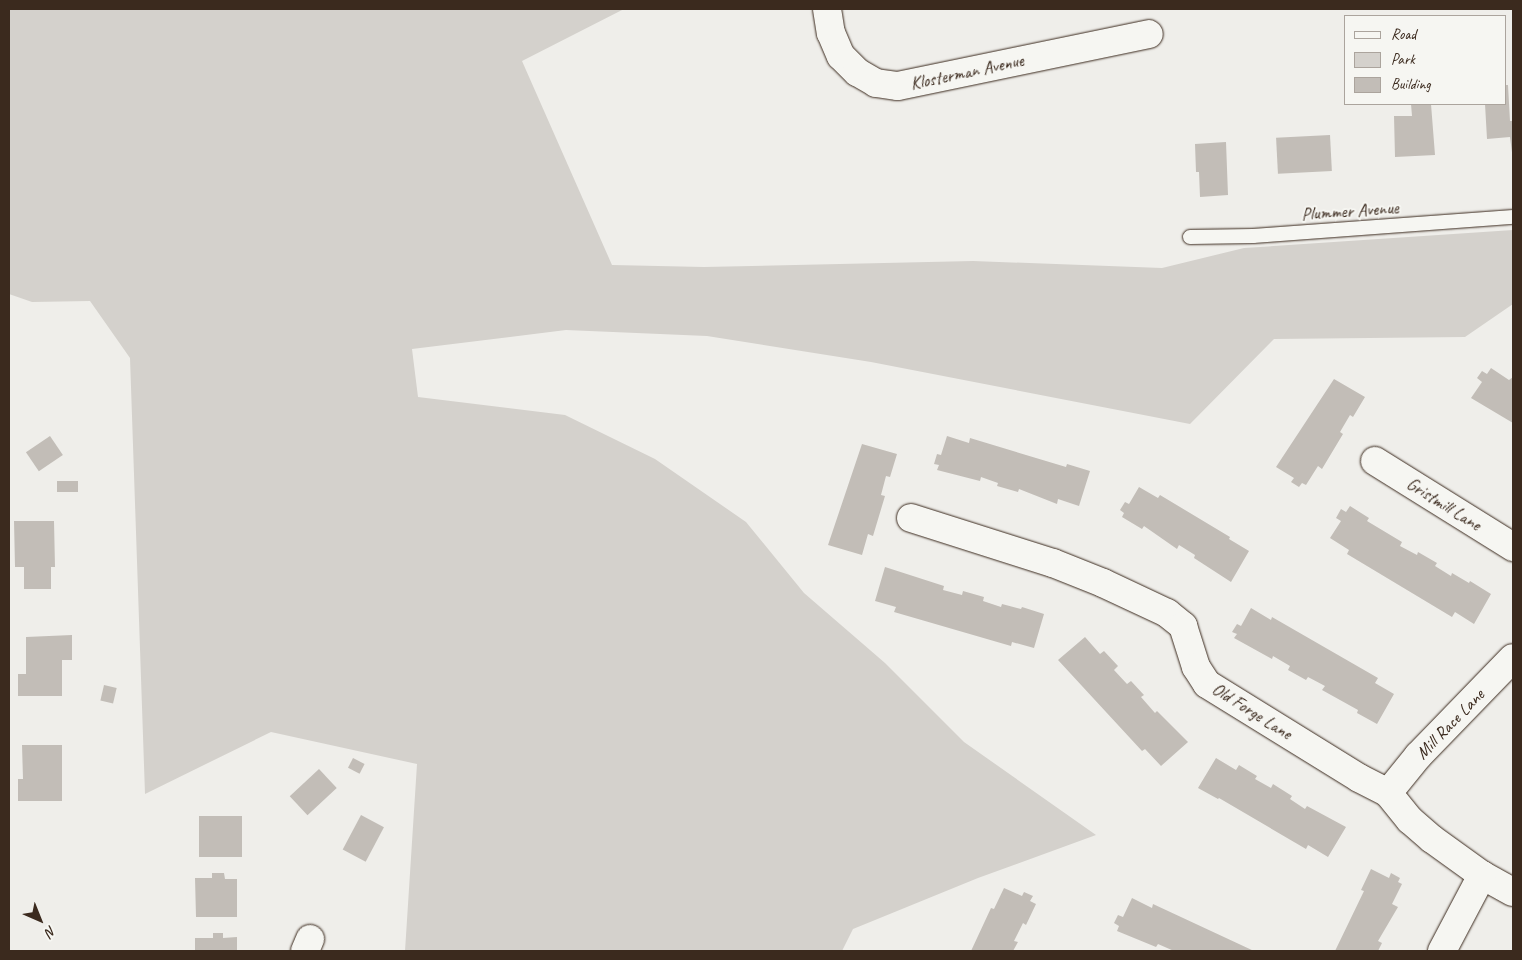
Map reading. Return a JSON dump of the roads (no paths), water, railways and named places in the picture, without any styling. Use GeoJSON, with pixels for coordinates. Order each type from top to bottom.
{"type":"FeatureCollection","features":[{"type":"Feature","properties":{"kind":"street","name":"Klosterman Avenue"},"geometry":{"type":"LineString","coordinates":[[827,9],[831,33],[841,56],[857,72],[876,83],[898,86],[1149,34]]}},
{"type":"Feature","properties":{"kind":"street","name":"Gristmill Lane"},"geometry":{"type":"LineString","coordinates":[[1374,461],[1513,547]]}},
{"type":"Feature","properties":{"kind":"street","name":"Old Forge Lane"},"geometry":{"type":"LineString","coordinates":[[911,518],[1053,564],[1103,583],[1167,613],[1184,626],[1196,667],[1207,684],[1359,778],[1388,793],[1410,820],[1432,839],[1482,875],[1513,892]]}},
{"type":"Feature","properties":{"kind":"street","name":"Mill Race Lane"},"geometry":{"type":"LineString","coordinates":[[1388,793],[1418,756],[1513,658]]}},
{"type":"Feature","properties":{"kind":"street"},"geometry":{"type":"LineString","coordinates":[[1442,951],[1482,875]]}},
{"type":"Feature","properties":{"kind":"lane","name":"Plummer Avenue"},"geometry":{"type":"LineString","coordinates":[[1190,237],[1253,236],[1513,217]]}}]}
